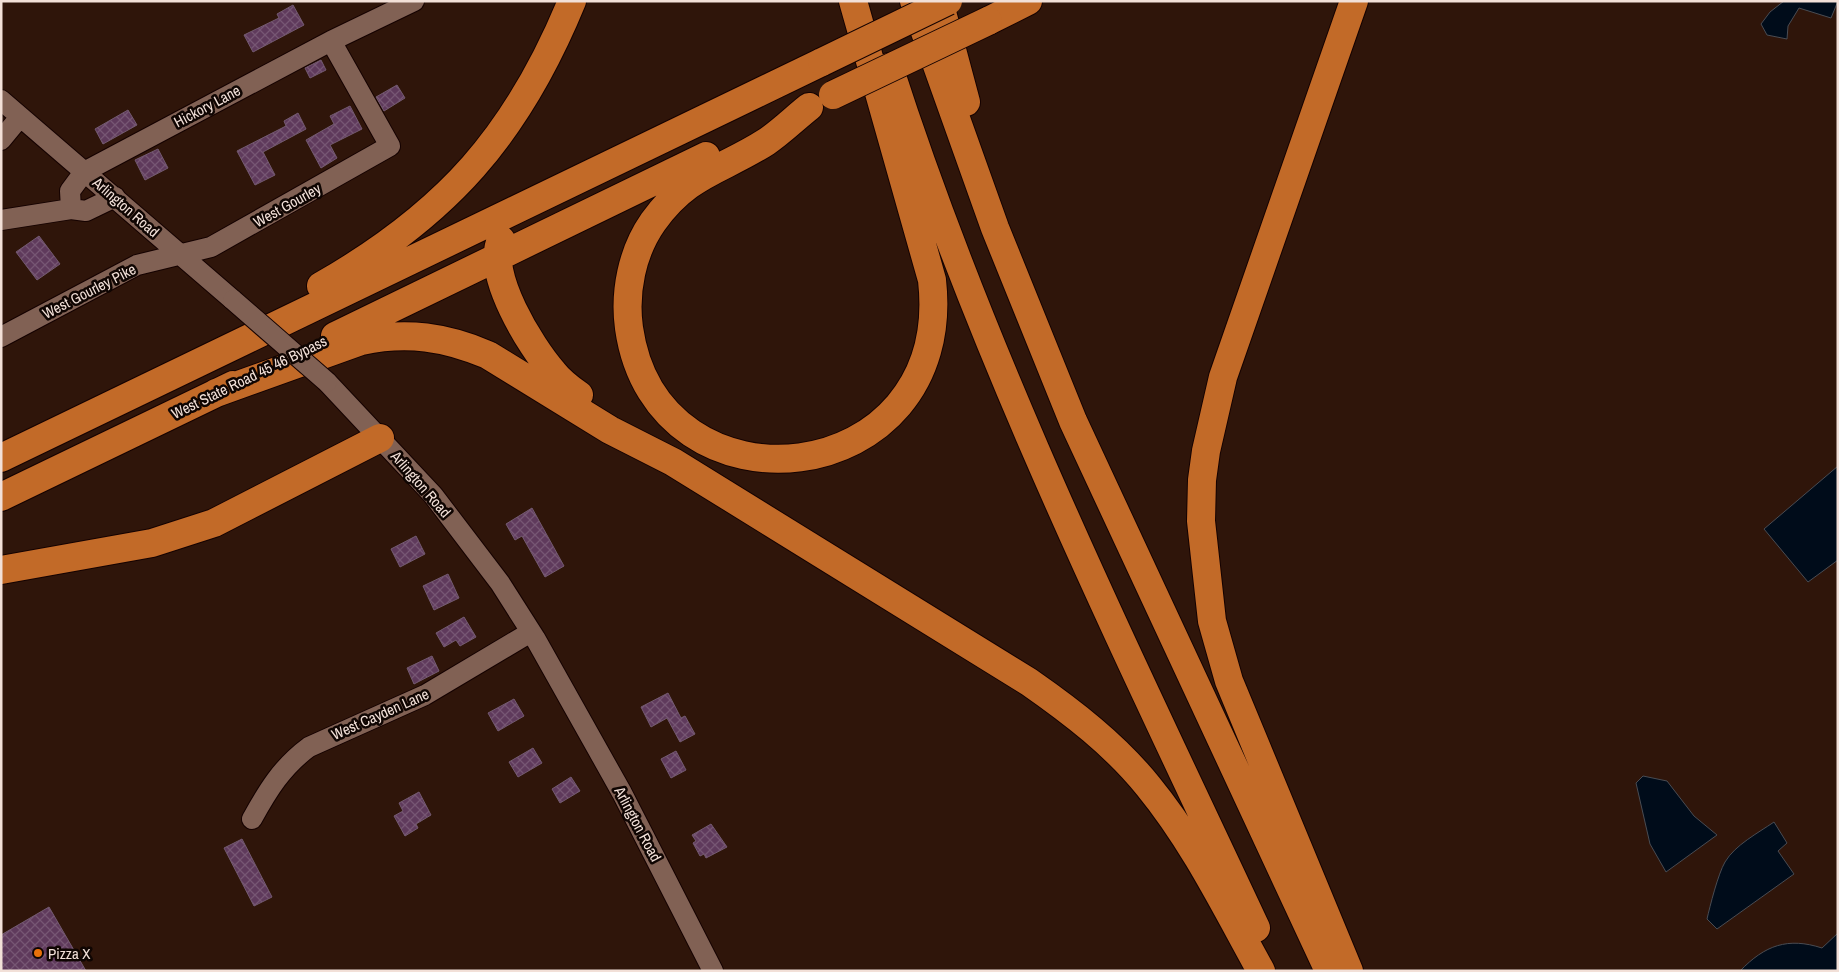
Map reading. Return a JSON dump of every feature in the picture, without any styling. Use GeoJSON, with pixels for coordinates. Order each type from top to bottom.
{"type":"FeatureCollection","features":[{"type":"Feature","properties":{"kind":"highway"},"geometry":{"type":"LineString","coordinates":[[98,411],[339,275],[398,238],[472,169],[511,119],[545,62],[572,1]]}},
{"type":"Feature","properties":{"kind":"highway"},"geometry":{"type":"LineString","coordinates":[[853,1],[932,280],[934,316],[931,340],[924,360],[906,393],[890,414],[873,429],[853,442],[813,456],[794,460],[760,458],[732,451],[700,438],[674,418],[654,395],[640,370],[631,340],[627,303],[629,281],[643,240],[653,223],[678,193],[696,178],[765,142],[809,107],[834,95],[988,21],[1028,1]]}},
{"type":"Feature","properties":{"kind":"highway"},"geometry":{"type":"LineString","coordinates":[[868,1],[898,96],[951,241],[1020,414],[1094,582],[1276,971]]}},
{"type":"Feature","properties":{"kind":"highway"},"geometry":{"type":"LineString","coordinates":[[914,1],[995,228],[1081,439],[1329,971]]}},
{"type":"Feature","properties":{"kind":"highway"},"geometry":{"type":"LineString","coordinates":[[939,1],[965,98],[995,228]]}},
{"type":"Feature","properties":{"kind":"highway"},"geometry":{"type":"LineString","coordinates":[[1,458],[948,1]]}},
{"type":"Feature","properties":{"kind":"highway"},"geometry":{"type":"LineString","coordinates":[[1349,971],[1226,672],[1212,621],[1201,521],[1202,480],[1206,451],[1223,377],[1354,1]]}},
{"type":"Feature","properties":{"kind":"highway","name":"West State Road 45 46 Bypass"},"geometry":{"type":"LineString","coordinates":[[1,497],[809,107]]}},
{"type":"Feature","properties":{"kind":"highway"},"geometry":{"type":"LineString","coordinates":[[539,198],[500,242],[497,258],[506,292],[537,351],[552,371],[573,391],[673,462],[1029,682],[1079,717],[1115,750],[1148,786],[1184,834],[1261,971]]}},
{"type":"Feature","properties":{"kind":"highway"},"geometry":{"type":"LineString","coordinates":[[216,393],[361,341],[404,335],[436,337],[468,346],[488,355],[610,430],[673,462]]}},
{"type":"Feature","properties":{"kind":"highway"},"geometry":{"type":"LineString","coordinates":[[1,570],[152,543],[214,523],[380,438]]}},
{"type":"Feature","properties":{"kind":"street","name":"Hickory Lane"},"geometry":{"type":"LineString","coordinates":[[84,172],[330,41],[414,1]]}},
{"type":"Feature","properties":{"kind":"street","name":"West Gourley"},"geometry":{"type":"LineString","coordinates":[[180,254],[211,247],[390,146],[330,41]]}},
{"type":"Feature","properties":{"kind":"street","name":"Arlington Road"},"geometry":{"type":"LineString","coordinates":[[1,100],[327,382],[433,495],[500,583],[531,632],[622,793],[713,971]]}},
{"type":"Feature","properties":{"kind":"street"},"geometry":{"type":"LineString","coordinates":[[1,140],[20,117]]}},
{"type":"Feature","properties":{"kind":"street"},"geometry":{"type":"LineString","coordinates":[[72,209],[70,191],[84,172]]}},
{"type":"Feature","properties":{"kind":"street"},"geometry":{"type":"LineString","coordinates":[[1,220],[72,209],[86,211],[115,197]]}},
{"type":"Feature","properties":{"kind":"street","name":"West Gourley Pike"},"geometry":{"type":"LineString","coordinates":[[1,337],[137,265],[180,254]]}},
{"type":"Feature","properties":{"kind":"street","name":"West Cayden Lane"},"geometry":{"type":"LineString","coordinates":[[252,819],[272,782],[297,755],[309,747],[425,695],[531,632]]}},
{"type":"Feature","properties":{"kind":"water"},"geometry":{"type":"Polygon","coordinates":[[[1784,1],[1838,1],[1831,18],[1799,8],[1788,26],[1787,39],[1767,35],[1761,24],[1770,12],[1784,1]]]}},
{"type":"Feature","properties":{"kind":"water"},"geometry":{"type":"Polygon","coordinates":[[[1838,466],[1838,560],[1808,582],[1764,529],[1838,466]]]}},
{"type":"Feature","properties":{"kind":"water"},"geometry":{"type":"Polygon","coordinates":[[[1643,776],[1667,781],[1694,816],[1717,835],[1666,872],[1650,844],[1636,783],[1643,776]]]}},
{"type":"Feature","properties":{"kind":"water"},"geometry":{"type":"Polygon","coordinates":[[[1774,822],[1787,843],[1778,851],[1794,874],[1717,929],[1707,919],[1722,867],[1735,850],[1774,822]]]}},
{"type":"Feature","properties":{"kind":"water"},"geometry":{"type":"Polygon","coordinates":[[[1838,933],[1838,971],[1740,971],[1749,962],[1768,949],[1798,943],[1822,948],[1838,933]]]}},
{"type":"Feature","properties":{"kind":"building"},"geometry":{"type":"Polygon","coordinates":[[[293,5],[304,25],[253,52],[244,35],[279,18],[277,14],[293,5]]]}},
{"type":"Feature","properties":{"kind":"building"},"geometry":{"type":"Polygon","coordinates":[[[321,60],[326,70],[310,78],[305,68],[321,60]]]}},
{"type":"Feature","properties":{"kind":"building"},"geometry":{"type":"Polygon","coordinates":[[[397,85],[405,98],[384,111],[376,97],[397,85]]]}},
{"type":"Feature","properties":{"kind":"building"},"geometry":{"type":"Polygon","coordinates":[[[350,106],[362,129],[330,145],[337,158],[321,168],[306,140],[334,124],[330,116],[350,106]]]}},
{"type":"Feature","properties":{"kind":"building"},"geometry":{"type":"Polygon","coordinates":[[[128,110],[137,125],[103,144],[95,129],[128,110]]]}},
{"type":"Feature","properties":{"kind":"building"},"geometry":{"type":"Polygon","coordinates":[[[298,113],[306,129],[263,152],[275,175],[255,185],[237,151],[286,126],[284,121],[298,113]]]}},
{"type":"Feature","properties":{"kind":"building"},"geometry":{"type":"Polygon","coordinates":[[[158,149],[168,168],[145,180],[135,160],[158,149]]]}},
{"type":"Feature","properties":{"kind":"building"},"geometry":{"type":"Polygon","coordinates":[[[39,236],[60,264],[37,280],[16,252],[39,236]]]}},
{"type":"Feature","properties":{"kind":"building"},"geometry":{"type":"Polygon","coordinates":[[[532,508],[564,566],[545,577],[522,536],[515,540],[506,524],[532,508]]]}},
{"type":"Feature","properties":{"kind":"building"},"geometry":{"type":"Polygon","coordinates":[[[416,536],[425,554],[400,567],[391,549],[416,536]]]}},
{"type":"Feature","properties":{"kind":"building"},"geometry":{"type":"Polygon","coordinates":[[[448,574],[459,598],[434,610],[423,586],[448,574]]]}},
{"type":"Feature","properties":{"kind":"building"},"geometry":{"type":"Polygon","coordinates":[[[464,617],[476,637],[460,646],[456,640],[444,647],[436,633],[464,617]]]}},
{"type":"Feature","properties":{"kind":"building"},"geometry":{"type":"Polygon","coordinates":[[[432,656],[439,671],[414,684],[407,668],[432,656]]]}},
{"type":"Feature","properties":{"kind":"building"},"geometry":{"type":"Polygon","coordinates":[[[668,693],[681,718],[685,716],[695,734],[680,742],[667,718],[651,727],[641,707],[668,693]]]}},
{"type":"Feature","properties":{"kind":"building"},"geometry":{"type":"Polygon","coordinates":[[[514,699],[524,716],[498,731],[488,713],[514,699]]]}},
{"type":"Feature","properties":{"kind":"building"},"geometry":{"type":"Polygon","coordinates":[[[533,748],[542,763],[518,777],[509,762],[533,748]]]}},
{"type":"Feature","properties":{"kind":"building"},"geometry":{"type":"Polygon","coordinates":[[[676,751],[686,770],[671,778],[661,759],[676,751]]]}},
{"type":"Feature","properties":{"kind":"building"},"geometry":{"type":"Polygon","coordinates":[[[571,777],[580,791],[560,803],[552,789],[571,777]]]}},
{"type":"Feature","properties":{"kind":"building"},"geometry":{"type":"Polygon","coordinates":[[[419,792],[431,815],[416,824],[418,828],[405,836],[394,816],[403,811],[399,803],[419,792]]]}},
{"type":"Feature","properties":{"kind":"building"},"geometry":{"type":"Polygon","coordinates":[[[711,824],[727,847],[706,858],[704,854],[700,856],[693,843],[696,841],[692,835],[711,824]]]}},
{"type":"Feature","properties":{"kind":"building"},"geometry":{"type":"Polygon","coordinates":[[[242,839],[272,897],[254,906],[224,848],[242,839]]]}},
{"type":"Feature","properties":{"kind":"building","name":"Pizza X"},"geometry":{"type":"Polygon","coordinates":[[[49,907],[86,971],[1,971],[1,935],[49,907]]]}},
{"type":"Feature","properties":{"kind":"place","name":"Pizza X"},"geometry":{"type":"Point","coordinates":[38,953]}}]}
